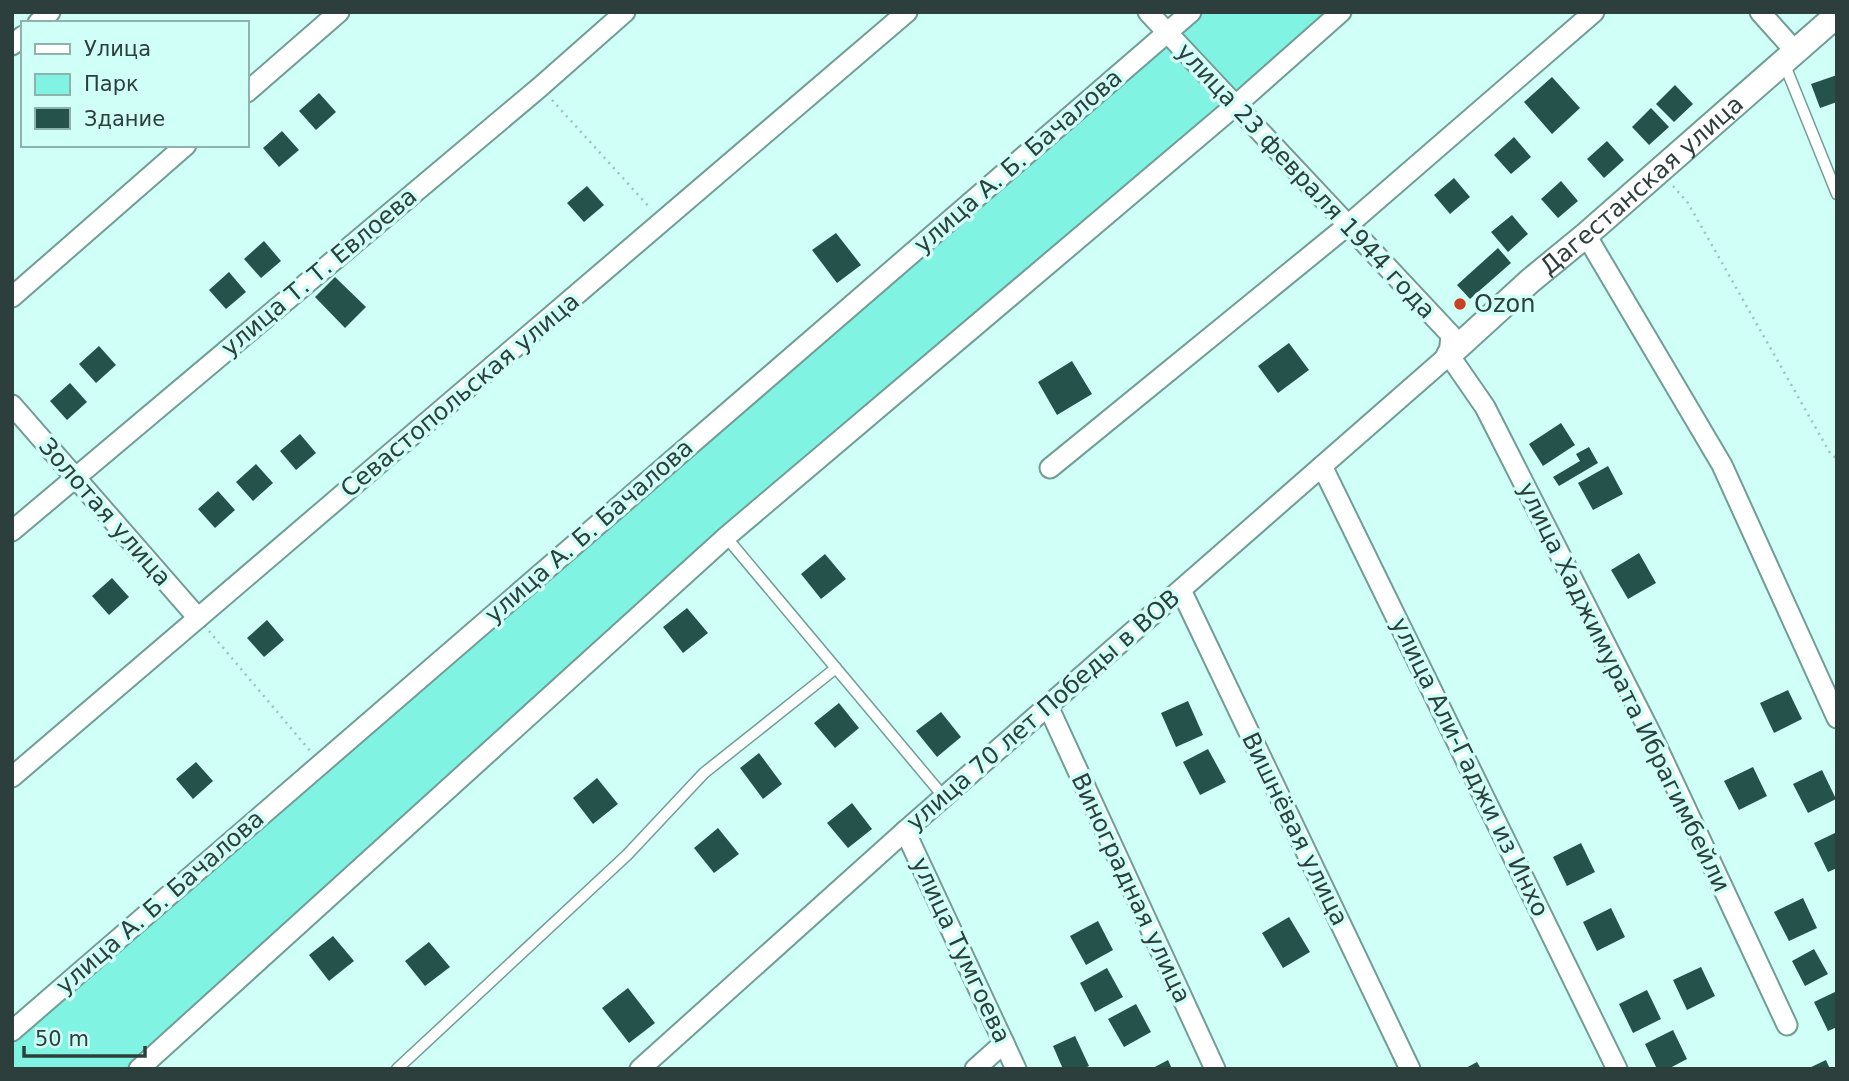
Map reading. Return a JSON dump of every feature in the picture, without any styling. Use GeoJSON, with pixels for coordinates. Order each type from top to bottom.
{"type":"FeatureCollection","features":[{"type":"Feature","properties":{"kind":"street"},"geometry":{"type":"LineString","coordinates":[[248,91],[339,12]]}},
{"type":"Feature","properties":{"kind":"street","name":"улица Т. Т. Евлоева"},"geometry":{"type":"LineString","coordinates":[[12,531],[540,88],[625,12]]}},
{"type":"Feature","properties":{"kind":"street","name":"Севастопольская улица"},"geometry":{"type":"LineString","coordinates":[[12,777],[907,12]]}},
{"type":"Feature","properties":{"kind":"street","name":"улица 23 февраля 1944 года"},"geometry":{"type":"LineString","coordinates":[[1148,12],[1451,335],[1449,355]]}},
{"type":"Feature","properties":{"kind":"street","name":"улица А. Б. Бачалова"},"geometry":{"type":"LineString","coordinates":[[12,1031],[1191,12]]}},
{"type":"Feature","properties":{"kind":"street"},"geometry":{"type":"LineString","coordinates":[[139,1069],[726,537],[1236,105],[1340,12]]}},
{"type":"Feature","properties":{"kind":"street"},"geometry":{"type":"LineString","coordinates":[[1050,468],[1348,225],[1594,12]]}},
{"type":"Feature","properties":{"kind":"street"},"geometry":{"type":"LineString","coordinates":[[1760,12],[1789,56]]}},
{"type":"Feature","properties":{"kind":"street","name":"Дагестанская улица"},"geometry":{"type":"LineString","coordinates":[[1449,355],[1530,281],[1837,15]]}},
{"type":"Feature","properties":{"kind":"street"},"geometry":{"type":"LineString","coordinates":[[12,297],[184,147]]}},
{"type":"Feature","properties":{"kind":"street"},"geometry":{"type":"LineString","coordinates":[[1586,234],[1722,465],[1837,718]]}},
{"type":"Feature","properties":{"kind":"street","name":"улица 70 лет Победы в ВОВ"},"geometry":{"type":"LineString","coordinates":[[640,1069],[905,831],[1449,355]]}},
{"type":"Feature","properties":{"kind":"street","name":"улица Хаджимурата Ибрагимбейли"},"geometry":{"type":"LineString","coordinates":[[1449,355],[1485,407],[1645,722],[1787,1025]]}},
{"type":"Feature","properties":{"kind":"street","name":"Золотая улица"},"geometry":{"type":"LineString","coordinates":[[12,405],[198,618]]}},
{"type":"Feature","properties":{"kind":"street","name":"улица Али-Гаджи из Инхо"},"geometry":{"type":"LineString","coordinates":[[1322,466],[1617,1069]]}},
{"type":"Feature","properties":{"kind":"street","name":"Вишнёвая улица"},"geometry":{"type":"LineString","coordinates":[[1181,590],[1410,1069]]}},
{"type":"Feature","properties":{"kind":"street","name":"Виноградная улица"},"geometry":{"type":"LineString","coordinates":[[1048,706],[1215,1069]]}},
{"type":"Feature","properties":{"kind":"street","name":"улица Тумгоева"},"geometry":{"type":"LineString","coordinates":[[905,831],[1016,1069]]}},
{"type":"Feature","properties":{"kind":"street"},"geometry":{"type":"LineString","coordinates":[[975,1069],[1004,1043]]}},
{"type":"Feature","properties":{"kind":"lane"},"geometry":{"type":"LineString","coordinates":[[1789,56],[1837,194]]}},
{"type":"Feature","properties":{"kind":"lane"},"geometry":{"type":"LineString","coordinates":[[726,537],[944,797]]}},
{"type":"Feature","properties":{"kind":"lane"},"geometry":{"type":"LineString","coordinates":[[397,1069],[627,855],[704,773],[836,668]]}},
{"type":"Feature","properties":{"kind":"path"},"geometry":{"type":"LineString","coordinates":[[540,88],[662,222]]}},
{"type":"Feature","properties":{"kind":"path"},"geometry":{"type":"LineString","coordinates":[[1660,170],[1688,203],[1830,453],[1837,458]]}},
{"type":"Feature","properties":{"kind":"path"},"geometry":{"type":"LineString","coordinates":[[198,618],[321,763]]}},
{"type":"Feature","properties":{"kind":"green space"},"geometry":{"type":"Polygon","coordinates":[[[1191,12],[1341,12],[128,1069],[12,1069],[12,1041],[321,763],[1191,12]]]}},
{"type":"Feature","properties":{"kind":"building"},"geometry":{"type":"Polygon","coordinates":[[[1837,75],[1837,102],[1820,108],[1811,84],[1837,75]]]}},
{"type":"Feature","properties":{"kind":"building"},"geometry":{"type":"Polygon","coordinates":[[[1552,77],[1580,108],[1552,134],[1524,102],[1552,77]]]}},
{"type":"Feature","properties":{"kind":"building"},"geometry":{"type":"Polygon","coordinates":[[[1675,85],[1693,104],[1674,122],[1656,104],[1675,85]]]}},
{"type":"Feature","properties":{"kind":"building"},"geometry":{"type":"Polygon","coordinates":[[[319,93],[336,112],[316,130],[299,111],[319,93]]]}},
{"type":"Feature","properties":{"kind":"building"},"geometry":{"type":"Polygon","coordinates":[[[1651,108],[1669,127],[1649,145],[1632,127],[1651,108]]]}},
{"type":"Feature","properties":{"kind":"building"},"geometry":{"type":"Polygon","coordinates":[[[282,131],[299,150],[279,167],[263,148],[282,131]]]}},
{"type":"Feature","properties":{"kind":"building"},"geometry":{"type":"Polygon","coordinates":[[[1514,137],[1531,157],[1511,174],[1494,155],[1514,137]]]}},
{"type":"Feature","properties":{"kind":"building"},"geometry":{"type":"Polygon","coordinates":[[[1607,141],[1624,160],[1604,178],[1587,159],[1607,141]]]}},
{"type":"Feature","properties":{"kind":"building"},"geometry":{"type":"Polygon","coordinates":[[[1454,178],[1470,197],[1450,214],[1434,195],[1454,178]]]}},
{"type":"Feature","properties":{"kind":"building"},"geometry":{"type":"Polygon","coordinates":[[[1561,181],[1578,201],[1558,218],[1541,199],[1561,181]]]}},
{"type":"Feature","properties":{"kind":"building"},"geometry":{"type":"Polygon","coordinates":[[[587,186],[604,205],[584,222],[567,203],[587,186]]]}},
{"type":"Feature","properties":{"kind":"building"},"geometry":{"type":"Polygon","coordinates":[[[1512,215],[1528,234],[1508,252],[1491,232],[1512,215]]]}},
{"type":"Feature","properties":{"kind":"building"},"geometry":{"type":"Polygon","coordinates":[[[836,233],[861,265],[837,283],[812,250],[836,233]]]}},
{"type":"Feature","properties":{"kind":"building"},"geometry":{"type":"Polygon","coordinates":[[[264,241],[281,261],[261,278],[244,259],[264,241]]]}},
{"type":"Feature","properties":{"kind":"building"},"geometry":{"type":"Polygon","coordinates":[[[1498,248],[1511,263],[1470,299],[1457,285],[1498,248]]]}},
{"type":"Feature","properties":{"kind":"building"},"geometry":{"type":"Polygon","coordinates":[[[229,272],[246,292],[226,309],[209,290],[229,272]]]}},
{"type":"Feature","properties":{"kind":"building"},"geometry":{"type":"Polygon","coordinates":[[[335,277],[366,307],[345,328],[315,297],[335,277]]]}},
{"type":"Feature","properties":{"kind":"building"},"geometry":{"type":"Polygon","coordinates":[[[1289,343],[1309,370],[1278,393],[1258,366],[1289,343]]]}},
{"type":"Feature","properties":{"kind":"building"},"geometry":{"type":"Polygon","coordinates":[[[99,346],[116,365],[96,383],[79,364],[99,346]]]}},
{"type":"Feature","properties":{"kind":"building"},"geometry":{"type":"Polygon","coordinates":[[[1072,361],[1092,394],[1057,415],[1038,382],[1072,361]]]}},
{"type":"Feature","properties":{"kind":"building"},"geometry":{"type":"Polygon","coordinates":[[[70,383],[87,402],[67,420],[50,401],[70,383]]]}},
{"type":"Feature","properties":{"kind":"building"},"geometry":{"type":"Polygon","coordinates":[[[1561,423],[1575,445],[1543,466],[1529,444],[1561,423]]]}},
{"type":"Feature","properties":{"kind":"building"},"geometry":{"type":"Polygon","coordinates":[[[300,434],[316,453],[296,470],[280,451],[300,434]]]}},
{"type":"Feature","properties":{"kind":"building"},"geometry":{"type":"Polygon","coordinates":[[[1589,447],[1598,463],[1559,486],[1553,477],[1580,461],[1576,454],[1589,447]]]}},
{"type":"Feature","properties":{"kind":"building"},"geometry":{"type":"Polygon","coordinates":[[[256,464],[273,483],[253,501],[236,482],[256,464]]]}},
{"type":"Feature","properties":{"kind":"building"},"geometry":{"type":"Polygon","coordinates":[[[1608,466],[1623,494],[1593,510],[1578,483],[1608,466]]]}},
{"type":"Feature","properties":{"kind":"building"},"geometry":{"type":"Polygon","coordinates":[[[218,491],[235,510],[215,528],[198,509],[218,491]]]}},
{"type":"Feature","properties":{"kind":"building"},"geometry":{"type":"Polygon","coordinates":[[[1639,553],[1656,583],[1628,599],[1611,570],[1639,553]]]}},
{"type":"Feature","properties":{"kind":"building"},"geometry":{"type":"Polygon","coordinates":[[[825,554],[846,579],[821,599],[801,574],[825,554]]]}},
{"type":"Feature","properties":{"kind":"building"},"geometry":{"type":"Polygon","coordinates":[[[112,578],[129,597],[109,615],[92,596],[112,578]]]}},
{"type":"Feature","properties":{"kind":"building"},"geometry":{"type":"Polygon","coordinates":[[[687,608],[708,633],[683,653],[663,627],[687,608]]]}},
{"type":"Feature","properties":{"kind":"building"},"geometry":{"type":"Polygon","coordinates":[[[267,620],[284,640],[264,657],[247,638],[267,620]]]}},
{"type":"Feature","properties":{"kind":"building"},"geometry":{"type":"Polygon","coordinates":[[[1788,690],[1802,719],[1774,733],[1760,703],[1788,690]]]}},
{"type":"Feature","properties":{"kind":"building"},"geometry":{"type":"Polygon","coordinates":[[[1188,701],[1203,735],[1176,747],[1161,713],[1188,701]]]}},
{"type":"Feature","properties":{"kind":"building"},"geometry":{"type":"Polygon","coordinates":[[[839,703],[859,728],[835,748],[814,723],[839,703]]]}},
{"type":"Feature","properties":{"kind":"building"},"geometry":{"type":"Polygon","coordinates":[[[941,712],[961,737],[937,757],[916,731],[941,712]]]}},
{"type":"Feature","properties":{"kind":"building"},"geometry":{"type":"Polygon","coordinates":[[[1208,749],[1226,782],[1200,795],[1183,762],[1208,749]]]}},
{"type":"Feature","properties":{"kind":"building"},"geometry":{"type":"Polygon","coordinates":[[[759,753],[782,784],[763,799],[740,768],[759,753]]]}},
{"type":"Feature","properties":{"kind":"building"},"geometry":{"type":"Polygon","coordinates":[[[196,762],[213,781],[193,799],[176,779],[196,762]]]}},
{"type":"Feature","properties":{"kind":"building"},"geometry":{"type":"Polygon","coordinates":[[[1753,767],[1767,796],[1739,810],[1724,781],[1753,767]]]}},
{"type":"Feature","properties":{"kind":"building"},"geometry":{"type":"Polygon","coordinates":[[[1822,770],[1836,799],[1808,813],[1793,784],[1822,770]]]}},
{"type":"Feature","properties":{"kind":"building"},"geometry":{"type":"Polygon","coordinates":[[[597,778],[618,804],[593,824],[573,798],[597,778]]]}},
{"type":"Feature","properties":{"kind":"building"},"geometry":{"type":"Polygon","coordinates":[[[852,803],[872,829],[848,848],[827,823],[852,803]]]}},
{"type":"Feature","properties":{"kind":"building"},"geometry":{"type":"Polygon","coordinates":[[[718,828],[739,854],[714,873],[694,848],[718,828]]]}},
{"type":"Feature","properties":{"kind":"building"},"geometry":{"type":"Polygon","coordinates":[[[1837,832],[1837,868],[1828,872],[1814,843],[1837,832]]]}},
{"type":"Feature","properties":{"kind":"building"},"geometry":{"type":"Polygon","coordinates":[[[1581,843],[1595,872],[1567,886],[1553,857],[1581,843]]]}},
{"type":"Feature","properties":{"kind":"building"},"geometry":{"type":"Polygon","coordinates":[[[1803,898],[1817,928],[1789,941],[1774,912],[1803,898]]]}},
{"type":"Feature","properties":{"kind":"building"},"geometry":{"type":"Polygon","coordinates":[[[1611,908],[1625,937],[1597,951],[1583,922],[1611,908]]]}},
{"type":"Feature","properties":{"kind":"building"},"geometry":{"type":"Polygon","coordinates":[[[1289,917],[1310,952],[1283,968],[1262,933],[1289,917]]]}},
{"type":"Feature","properties":{"kind":"building"},"geometry":{"type":"Polygon","coordinates":[[[1098,921],[1113,950],[1086,965],[1070,936],[1098,921]]]}},
{"type":"Feature","properties":{"kind":"building"},"geometry":{"type":"Polygon","coordinates":[[[333,936],[354,961],[329,981],[309,955],[333,936]]]}},
{"type":"Feature","properties":{"kind":"building"},"geometry":{"type":"Polygon","coordinates":[[[429,942],[450,967],[425,986],[405,961],[429,942]]]}},
{"type":"Feature","properties":{"kind":"building"},"geometry":{"type":"Polygon","coordinates":[[[1814,949],[1828,974],[1805,986],[1792,961],[1814,949]]]}},
{"type":"Feature","properties":{"kind":"building"},"geometry":{"type":"Polygon","coordinates":[[[1701,967],[1715,996],[1687,1010],[1673,980],[1701,967]]]}},
{"type":"Feature","properties":{"kind":"building"},"geometry":{"type":"Polygon","coordinates":[[[1107,968],[1123,997],[1095,1012],[1080,983],[1107,968]]]}},
{"type":"Feature","properties":{"kind":"building"},"geometry":{"type":"Polygon","coordinates":[[[628,988],[655,1023],[629,1043],[602,1008],[628,988]]]}},
{"type":"Feature","properties":{"kind":"building"},"geometry":{"type":"Polygon","coordinates":[[[1647,990],[1661,1019],[1633,1033],[1619,1004],[1647,990]]]}},
{"type":"Feature","properties":{"kind":"building"},"geometry":{"type":"Polygon","coordinates":[[[1837,991],[1837,1027],[1828,1031],[1814,1002],[1837,991]]]}},
{"type":"Feature","properties":{"kind":"building"},"geometry":{"type":"Polygon","coordinates":[[[1136,1004],[1151,1032],[1124,1047],[1108,1019],[1136,1004]]]}},
{"type":"Feature","properties":{"kind":"building"},"geometry":{"type":"Polygon","coordinates":[[[1673,1030],[1687,1059],[1668,1069],[1657,1069],[1645,1044],[1673,1030]]]}},
{"type":"Feature","properties":{"kind":"building"},"geometry":{"type":"Polygon","coordinates":[[[1075,1036],[1089,1066],[1083,1069],[1063,1069],[1053,1046],[1075,1036]]]}},
{"type":"Feature","properties":{"kind":"building"},"geometry":{"type":"Polygon","coordinates":[[[1168,1060],[1172,1069],[1151,1069],[1168,1060]]]}},
{"type":"Feature","properties":{"kind":"building"},"geometry":{"type":"Polygon","coordinates":[[[1826,1060],[1830,1069],[1807,1069],[1826,1060]]]}},
{"type":"Feature","properties":{"kind":"building"},"geometry":{"type":"Polygon","coordinates":[[[1477,1062],[1481,1069],[1464,1069],[1477,1062]]]}},
{"type":"Feature","properties":{"kind":"place","name":"Ozon"},"geometry":{"type":"Point","coordinates":[1460,304]}}]}
